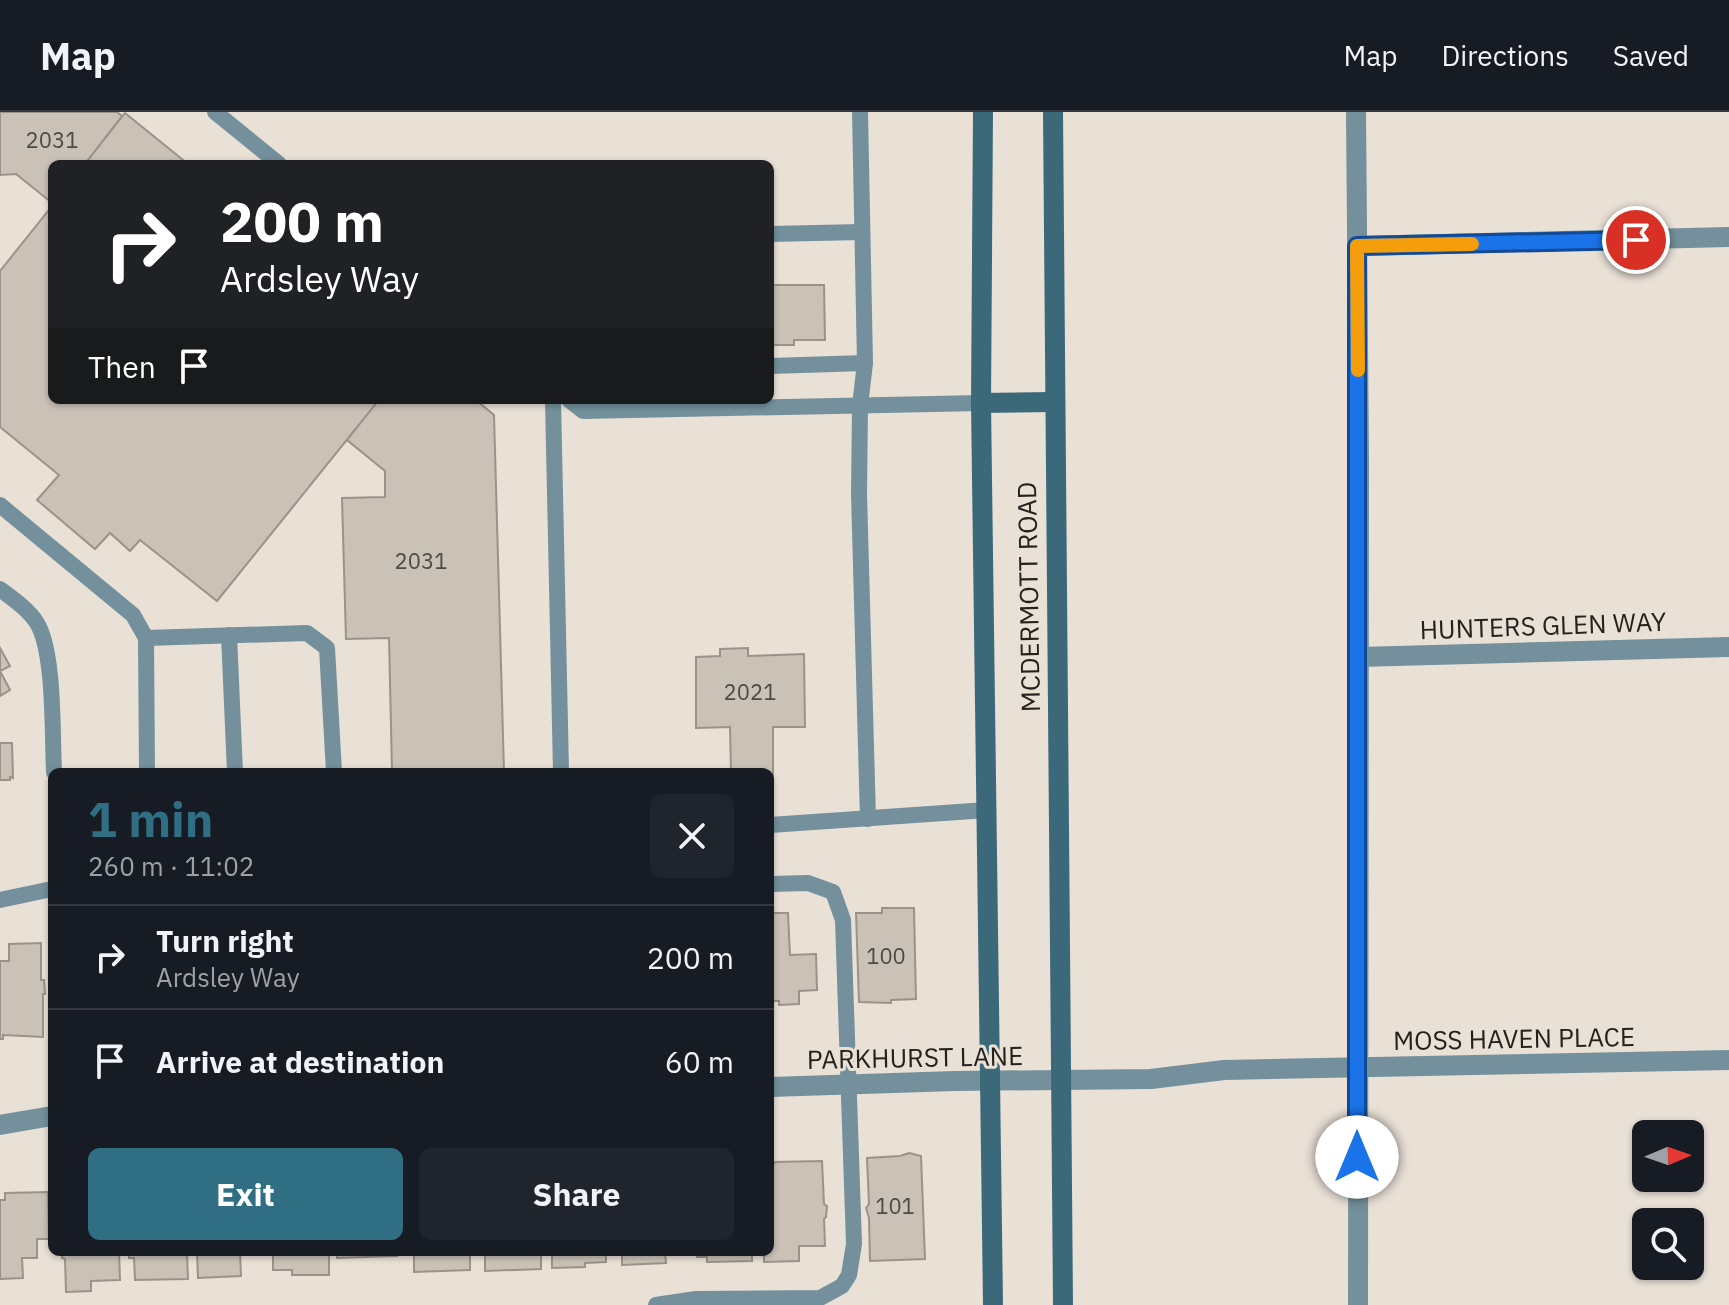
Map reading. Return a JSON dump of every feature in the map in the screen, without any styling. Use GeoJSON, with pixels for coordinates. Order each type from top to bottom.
{"type":"FeatureCollection","features":[{"type":"Feature","properties":{"kind":"main road","name":"MCDERMOTT ROAD"},"geometry":{"type":"LineString","coordinates":[[983,112],[981,403],[993,1305]]}},
{"type":"Feature","properties":{"kind":"main road","name":"MCDERMOTT ROAD"},"geometry":{"type":"LineString","coordinates":[[1053,112],[1053,402],[1063,1305]]}},
{"type":"Feature","properties":{"kind":"main road"},"geometry":{"type":"LineString","coordinates":[[981,403],[1053,402]]}},
{"type":"Feature","properties":{"kind":"street"},"geometry":{"type":"LineString","coordinates":[[1356,112],[1358,1305]]}},
{"type":"Feature","properties":{"kind":"street"},"geometry":{"type":"LineString","coordinates":[[1357,246],[1729,237]]}},
{"type":"Feature","properties":{"kind":"street","name":"HUNTERS GLEN WAY"},"geometry":{"type":"LineString","coordinates":[[1358,657],[1729,647]]}},
{"type":"Feature","properties":{"kind":"street","name":"MOSS HAVEN PLACE"},"geometry":{"type":"LineString","coordinates":[[1061,1081],[1151,1079],[1224,1070],[1729,1060]]}},
{"type":"Feature","properties":{"kind":"street","name":"PARKHURST LANE"},"geometry":{"type":"LineString","coordinates":[[774,1087],[991,1080],[1061,1081]]}},
{"type":"Feature","properties":{"kind":"street"},"geometry":{"type":"LineString","coordinates":[[0,1125],[48,1117]]}},
{"type":"Feature","properties":{"kind":"lane"},"geometry":{"type":"LineString","coordinates":[[215,112],[274,160]]}},
{"type":"Feature","properties":{"kind":"lane"},"geometry":{"type":"LineString","coordinates":[[860,112],[865,363],[860,406],[859,508],[868,819]]}},
{"type":"Feature","properties":{"kind":"lane"},"geometry":{"type":"LineString","coordinates":[[774,234],[862,232]]}},
{"type":"Feature","properties":{"kind":"lane"},"geometry":{"type":"LineString","coordinates":[[774,366],[865,363]]}},
{"type":"Feature","properties":{"kind":"lane"},"geometry":{"type":"LineString","coordinates":[[574,404],[583,411],[981,403]]}},
{"type":"Feature","properties":{"kind":"lane"},"geometry":{"type":"LineString","coordinates":[[553,404],[561,768]]}},
{"type":"Feature","properties":{"kind":"lane"},"geometry":{"type":"LineString","coordinates":[[0,505],[133,615],[146,638],[147,768]]}},
{"type":"Feature","properties":{"kind":"lane"},"geometry":{"type":"LineString","coordinates":[[0,589],[28,611],[38,625],[46,648],[54,768]]}},
{"type":"Feature","properties":{"kind":"lane"},"geometry":{"type":"LineString","coordinates":[[146,638],[307,633],[327,648],[334,768]]}},
{"type":"Feature","properties":{"kind":"lane"},"geometry":{"type":"LineString","coordinates":[[229,635],[235,768]]}},
{"type":"Feature","properties":{"kind":"lane"},"geometry":{"type":"LineString","coordinates":[[774,825],[987,810]]}},
{"type":"Feature","properties":{"kind":"lane"},"geometry":{"type":"LineString","coordinates":[[656,1305],[696,1299],[820,1298],[842,1286],[849,1275],[854,1244],[843,920],[833,892],[808,883],[774,884]]}},
{"type":"Feature","properties":{"kind":"lane"},"geometry":{"type":"LineString","coordinates":[[0,900],[48,890]]}},
{"type":"Feature","properties":{"kind":"building"},"geometry":{"type":"Polygon","coordinates":[[[0,112],[117,112],[122,116],[88,160],[48,160],[48,200],[16,174],[0,175],[0,112]]]}},
{"type":"Feature","properties":{"kind":"building"},"geometry":{"type":"Polygon","coordinates":[[[125,113],[183,160],[88,160],[125,113]]]}},
{"type":"Feature","properties":{"kind":"building"},"geometry":{"type":"Polygon","coordinates":[[[48,211],[48,404],[376,404],[217,601],[140,540],[130,551],[110,533],[95,549],[37,500],[59,475],[0,427],[0,271],[48,211]]]}},
{"type":"Feature","properties":{"kind":"building"},"geometry":{"type":"Polygon","coordinates":[[[774,285],[824,285],[825,340],[794,340],[794,345],[774,345],[774,285]]]}},
{"type":"Feature","properties":{"kind":"building"},"geometry":{"type":"Polygon","coordinates":[[[376,404],[481,404],[494,415],[504,768],[392,768],[389,638],[346,639],[342,498],[385,497],[385,471],[347,440],[376,404]]]}},
{"type":"Feature","properties":{"kind":"building"},"geometry":{"type":"Polygon","coordinates":[[[0,648],[10,666],[0,671],[0,648]]]}},
{"type":"Feature","properties":{"kind":"building"},"geometry":{"type":"Polygon","coordinates":[[[748,648],[748,656],[804,654],[805,727],[773,727],[773,768],[731,768],[730,727],[696,728],[696,657],[720,656],[720,649],[748,648]]]}},
{"type":"Feature","properties":{"kind":"building"},"geometry":{"type":"Polygon","coordinates":[[[0,671],[10,690],[0,696],[0,671]]]}},
{"type":"Feature","properties":{"kind":"building"},"geometry":{"type":"Polygon","coordinates":[[[0,743],[12,743],[13,778],[10,777],[10,780],[0,780],[0,743]]]}},
{"type":"Feature","properties":{"kind":"building"},"geometry":{"type":"Polygon","coordinates":[[[882,908],[914,908],[916,999],[891,1000],[891,1003],[859,1002],[856,913],[882,913],[882,908]]]}},
{"type":"Feature","properties":{"kind":"building"},"geometry":{"type":"Polygon","coordinates":[[[774,913],[788,913],[790,955],[816,954],[817,990],[799,991],[799,1004],[779,1005],[779,1001],[774,1001],[774,913]]]}},
{"type":"Feature","properties":{"kind":"building"},"geometry":{"type":"Polygon","coordinates":[[[41,943],[41,980],[44,980],[45,994],[43,1037],[3,1035],[0,1039],[0,961],[9,961],[9,944],[41,943]]]}},
{"type":"Feature","properties":{"kind":"building"},"geometry":{"type":"Polygon","coordinates":[[[909,1153],[921,1156],[925,1259],[870,1261],[866,1208],[869,1204],[867,1158],[909,1153]]]}},
{"type":"Feature","properties":{"kind":"building"},"geometry":{"type":"Polygon","coordinates":[[[822,1161],[824,1204],[827,1206],[825,1246],[799,1246],[799,1261],[764,1262],[764,1256],[774,1256],[775,1162],[822,1161]]]}},
{"type":"Feature","properties":{"kind":"building"},"geometry":{"type":"Polygon","coordinates":[[[48,1192],[48,1239],[37,1239],[37,1258],[22,1258],[23,1278],[0,1279],[0,1200],[5,1200],[5,1193],[48,1192]]]}},
{"type":"Feature","properties":{"kind":"building"},"geometry":{"type":"Polygon","coordinates":[[[119,1256],[120,1280],[91,1281],[91,1291],[66,1292],[65,1259],[62,1258],[119,1256]]]}},
{"type":"Feature","properties":{"kind":"building"},"geometry":{"type":"Polygon","coordinates":[[[187,1256],[188,1279],[135,1280],[134,1258],[129,1258],[187,1256]]]}},
{"type":"Feature","properties":{"kind":"building"},"geometry":{"type":"Polygon","coordinates":[[[197,1256],[240,1256],[241,1276],[198,1278],[197,1256]]]}},
{"type":"Feature","properties":{"kind":"building"},"geometry":{"type":"Polygon","coordinates":[[[273,1256],[329,1256],[329,1275],[292,1275],[292,1270],[273,1270],[273,1256]]]}},
{"type":"Feature","properties":{"kind":"building"},"geometry":{"type":"Polygon","coordinates":[[[337,1256],[397,1256],[337,1258],[337,1256]]]}},
{"type":"Feature","properties":{"kind":"building"},"geometry":{"type":"Polygon","coordinates":[[[414,1256],[470,1256],[470,1270],[414,1272],[414,1256]]]}},
{"type":"Feature","properties":{"kind":"building"},"geometry":{"type":"Polygon","coordinates":[[[485,1256],[541,1256],[541,1269],[485,1271],[485,1256]]]}},
{"type":"Feature","properties":{"kind":"building"},"geometry":{"type":"Polygon","coordinates":[[[552,1256],[606,1256],[606,1262],[585,1263],[585,1267],[552,1268],[552,1256]]]}},
{"type":"Feature","properties":{"kind":"building"},"geometry":{"type":"Polygon","coordinates":[[[622,1256],[665,1256],[666,1263],[622,1265],[622,1256]]]}},
{"type":"Feature","properties":{"kind":"building"},"geometry":{"type":"Polygon","coordinates":[[[752,1256],[752,1261],[707,1262],[707,1257],[697,1257],[752,1256]]]}},
{"type":"Feature","properties":{"kind":"slow traffic"},"geometry":{"type":"LineString","coordinates":[[1358,370],[1357,246],[1472,244]]}},
{"type":"Feature","properties":{"kind":"route"},"geometry":{"type":"LineString","coordinates":[[1357,1157],[1357,246],[1636,240]]}}]}
